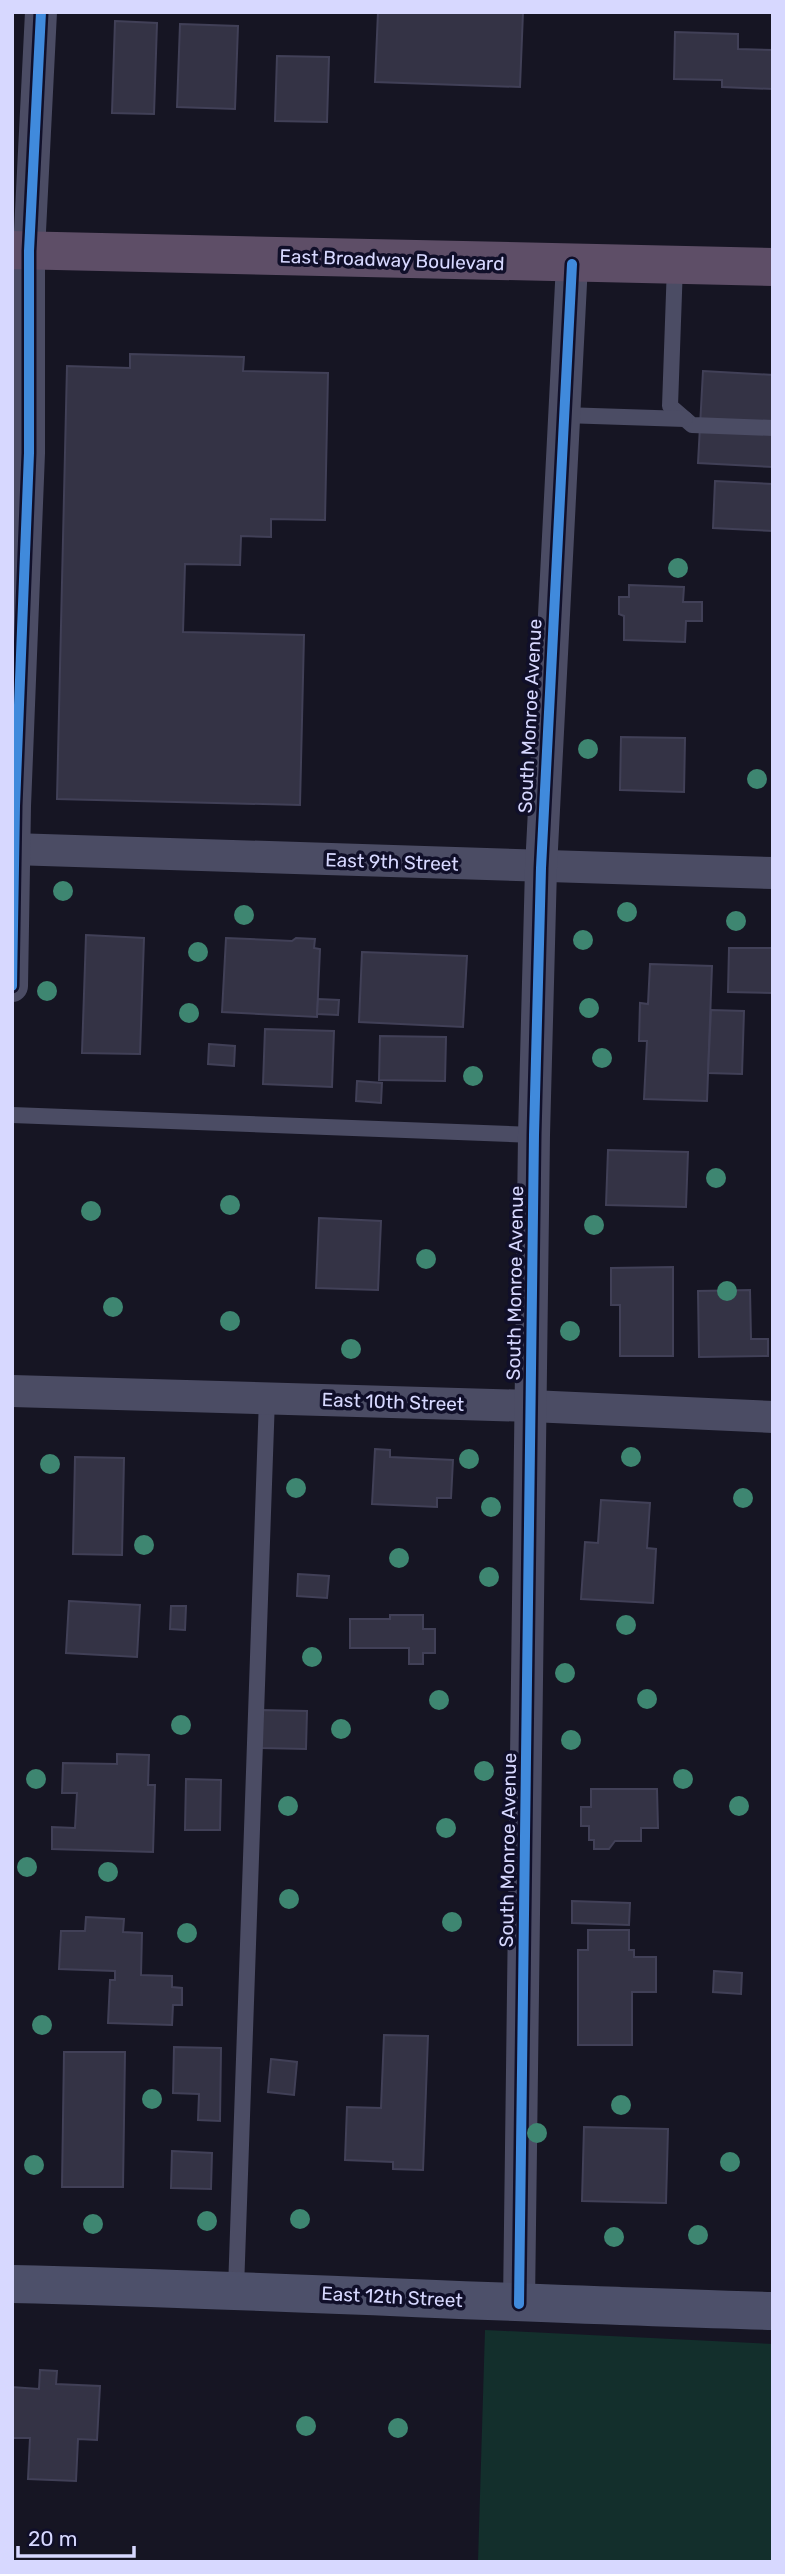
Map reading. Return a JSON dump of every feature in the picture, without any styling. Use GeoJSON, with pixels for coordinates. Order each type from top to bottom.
{"type":"FeatureCollection","features":[{"type":"Feature","properties":{"kind":"highway","name":"East Broadway Boulevard"},"geometry":{"type":"LineString","coordinates":[[21,251],[773,267]]}},
{"type":"Feature","properties":{"kind":"street"},"geometry":{"type":"LineString","coordinates":[[12,986],[19,570],[29,453],[21,251],[41,12]]}},
{"type":"Feature","properties":{"kind":"street","name":"South Monroe Avenue"},"geometry":{"type":"LineString","coordinates":[[519,2304],[534,1135],[541,867],[572,264]]}},
{"type":"Feature","properties":{"kind":"street","name":"East 9th Street"},"geometry":{"type":"LineString","coordinates":[[14,849],[773,873]]}},
{"type":"Feature","properties":{"kind":"street","name":"East 10th Street"},"geometry":{"type":"LineString","coordinates":[[12,1391],[773,1416]]}},
{"type":"Feature","properties":{"kind":"street","name":"East 12th Street"},"geometry":{"type":"LineString","coordinates":[[12,2284],[236,2289],[519,2304],[773,2311]]}},
{"type":"Feature","properties":{"kind":"lane"},"geometry":{"type":"LineString","coordinates":[[675,265],[670,406],[692,425],[773,428]]}},
{"type":"Feature","properties":{"kind":"lane"},"geometry":{"type":"LineString","coordinates":[[563,415],[685,419]]}},
{"type":"Feature","properties":{"kind":"lane"},"geometry":{"type":"LineString","coordinates":[[12,1115],[534,1135]]}},
{"type":"Feature","properties":{"kind":"lane"},"geometry":{"type":"LineString","coordinates":[[236,2289],[267,1398]]}},
{"type":"Feature","properties":{"kind":"green space"},"geometry":{"type":"Polygon","coordinates":[[[485,2330],[773,2344],[773,2562],[478,2562],[485,2330]]]}},
{"type":"Feature","properties":{"kind":"building"},"geometry":{"type":"Polygon","coordinates":[[[378,12],[523,12],[520,87],[375,82],[378,12]]]}},
{"type":"Feature","properties":{"kind":"building"},"geometry":{"type":"Polygon","coordinates":[[[115,21],[157,23],[154,114],[112,113],[115,21]]]}},
{"type":"Feature","properties":{"kind":"building"},"geometry":{"type":"Polygon","coordinates":[[[180,24],[238,26],[235,109],[177,107],[180,24]]]}},
{"type":"Feature","properties":{"kind":"building"},"geometry":{"type":"Polygon","coordinates":[[[675,32],[738,34],[738,49],[773,50],[773,89],[722,87],[722,80],[674,79],[675,32]]]}},
{"type":"Feature","properties":{"kind":"building"},"geometry":{"type":"Polygon","coordinates":[[[277,56],[329,57],[327,122],[275,121],[277,56]]]}},
{"type":"Feature","properties":{"kind":"building"},"geometry":{"type":"Polygon","coordinates":[[[130,354],[244,357],[243,371],[328,373],[325,520],[271,519],[271,537],[241,536],[240,565],[185,564],[183,632],[304,635],[300,805],[57,799],[67,366],[130,368],[130,354]]]}},
{"type":"Feature","properties":{"kind":"building"},"geometry":{"type":"Polygon","coordinates":[[[703,371],[773,375],[773,467],[698,463],[703,371]]]}},
{"type":"Feature","properties":{"kind":"building"},"geometry":{"type":"Polygon","coordinates":[[[715,481],[773,484],[773,531],[713,528],[715,481]]]}},
{"type":"Feature","properties":{"kind":"building"},"geometry":{"type":"Polygon","coordinates":[[[629,585],[684,587],[683,602],[702,602],[702,621],[686,621],[685,642],[624,640],[624,616],[619,614],[619,597],[629,597],[629,585]]]}},
{"type":"Feature","properties":{"kind":"building"},"geometry":{"type":"Polygon","coordinates":[[[621,737],[685,738],[684,792],[620,790],[621,737]]]}},
{"type":"Feature","properties":{"kind":"building"},"geometry":{"type":"Polygon","coordinates":[[[86,935],[144,938],[140,1054],[82,1053],[86,935]]]}},
{"type":"Feature","properties":{"kind":"building"},"geometry":{"type":"Polygon","coordinates":[[[226,938],[292,941],[296,938],[315,939],[314,948],[320,949],[317,1017],[222,1012],[226,938]]]}},
{"type":"Feature","properties":{"kind":"building"},"geometry":{"type":"Polygon","coordinates":[[[729,948],[773,948],[773,993],[728,992],[729,948]]]}},
{"type":"Feature","properties":{"kind":"building"},"geometry":{"type":"Polygon","coordinates":[[[362,952],[467,956],[463,1027],[359,1022],[362,952]]]}},
{"type":"Feature","properties":{"kind":"building"},"geometry":{"type":"Polygon","coordinates":[[[650,964],[712,966],[707,1101],[644,1099],[647,1041],[639,1041],[640,1003],[648,1004],[650,964]]]}},
{"type":"Feature","properties":{"kind":"building"},"geometry":{"type":"Polygon","coordinates":[[[318,999],[339,1000],[338,1015],[317,1014],[318,999]]]}},
{"type":"Feature","properties":{"kind":"building"},"geometry":{"type":"Polygon","coordinates":[[[711,1010],[744,1011],[742,1074],[708,1073],[711,1010]]]}},
{"type":"Feature","properties":{"kind":"building"},"geometry":{"type":"Polygon","coordinates":[[[265,1029],[334,1031],[332,1087],[263,1084],[265,1029]]]}},
{"type":"Feature","properties":{"kind":"building"},"geometry":{"type":"Polygon","coordinates":[[[380,1036],[446,1037],[445,1081],[379,1080],[380,1036]]]}},
{"type":"Feature","properties":{"kind":"building"},"geometry":{"type":"Polygon","coordinates":[[[209,1044],[235,1046],[234,1066],[208,1064],[209,1044]]]}},
{"type":"Feature","properties":{"kind":"building"},"geometry":{"type":"Polygon","coordinates":[[[357,1081],[382,1083],[381,1103],[356,1101],[357,1081]]]}},
{"type":"Feature","properties":{"kind":"building"},"geometry":{"type":"Polygon","coordinates":[[[608,1150],[688,1152],[686,1207],[606,1205],[608,1150]]]}},
{"type":"Feature","properties":{"kind":"building"},"geometry":{"type":"Polygon","coordinates":[[[319,1218],[381,1221],[378,1290],[316,1288],[319,1218]]]}},
{"type":"Feature","properties":{"kind":"building"},"geometry":{"type":"Polygon","coordinates":[[[673,1267],[673,1356],[620,1356],[620,1305],[611,1305],[611,1268],[673,1267]]]}},
{"type":"Feature","properties":{"kind":"building"},"geometry":{"type":"Polygon","coordinates":[[[750,1290],[751,1339],[768,1339],[768,1356],[699,1357],[698,1291],[750,1290]]]}},
{"type":"Feature","properties":{"kind":"building"},"geometry":{"type":"Polygon","coordinates":[[[375,1449],[390,1450],[390,1457],[453,1460],[451,1498],[437,1498],[437,1507],[372,1504],[375,1449]]]}},
{"type":"Feature","properties":{"kind":"building"},"geometry":{"type":"Polygon","coordinates":[[[75,1457],[124,1458],[122,1555],[73,1554],[75,1457]]]}},
{"type":"Feature","properties":{"kind":"building"},"geometry":{"type":"Polygon","coordinates":[[[601,1500],[650,1503],[647,1548],[656,1549],[653,1603],[581,1599],[585,1542],[598,1543],[601,1500]]]}},
{"type":"Feature","properties":{"kind":"building"},"geometry":{"type":"Polygon","coordinates":[[[298,1574],[329,1576],[327,1598],[297,1596],[298,1574]]]}},
{"type":"Feature","properties":{"kind":"building"},"geometry":{"type":"Polygon","coordinates":[[[69,1601],[140,1605],[137,1657],[66,1653],[69,1601]]]}},
{"type":"Feature","properties":{"kind":"building"},"geometry":{"type":"Polygon","coordinates":[[[171,1606],[186,1606],[185,1630],[170,1629],[171,1606]]]}},
{"type":"Feature","properties":{"kind":"building"},"geometry":{"type":"Polygon","coordinates":[[[390,1615],[423,1615],[423,1629],[435,1629],[435,1653],[423,1653],[423,1664],[409,1664],[409,1648],[350,1648],[350,1619],[390,1619],[390,1615]]]}},
{"type":"Feature","properties":{"kind":"building"},"geometry":{"type":"Polygon","coordinates":[[[262,1710],[307,1711],[306,1749],[261,1748],[262,1710]]]}},
{"type":"Feature","properties":{"kind":"building"},"geometry":{"type":"Polygon","coordinates":[[[117,1754],[149,1755],[148,1785],[155,1785],[153,1852],[52,1849],[52,1827],[75,1828],[77,1793],[62,1793],[63,1763],[117,1764],[117,1754]]]}},
{"type":"Feature","properties":{"kind":"building"},"geometry":{"type":"Polygon","coordinates":[[[186,1779],[221,1780],[220,1830],[185,1830],[186,1779]]]}},
{"type":"Feature","properties":{"kind":"building"},"geometry":{"type":"Polygon","coordinates":[[[591,1789],[657,1789],[658,1828],[641,1828],[641,1841],[615,1841],[609,1849],[594,1849],[594,1840],[589,1840],[589,1826],[581,1826],[581,1807],[591,1807],[591,1789]]]}},
{"type":"Feature","properties":{"kind":"building"},"geometry":{"type":"Polygon","coordinates":[[[572,1901],[630,1903],[629,1925],[572,1923],[572,1901]]]}},
{"type":"Feature","properties":{"kind":"building"},"geometry":{"type":"Polygon","coordinates":[[[86,1917],[124,1919],[123,1932],[142,1933],[141,1975],[172,1976],[172,1987],[182,1988],[182,2005],[173,2005],[172,2025],[108,2023],[110,1980],[115,1980],[115,1971],[59,1969],[61,1931],[85,1931],[86,1917]]]}},
{"type":"Feature","properties":{"kind":"building"},"geometry":{"type":"Polygon","coordinates":[[[588,1930],[629,1930],[629,1950],[634,1950],[634,1957],[656,1957],[656,1992],[632,1992],[632,2045],[578,2045],[578,1950],[588,1950],[588,1930]]]}},
{"type":"Feature","properties":{"kind":"building"},"geometry":{"type":"Polygon","coordinates":[[[714,1971],[742,1973],[741,1994],[713,1992],[714,1971]]]}},
{"type":"Feature","properties":{"kind":"building"},"geometry":{"type":"Polygon","coordinates":[[[384,2035],[428,2036],[423,2170],[393,2169],[393,2162],[345,2160],[347,2107],[381,2108],[384,2035]]]}},
{"type":"Feature","properties":{"kind":"building"},"geometry":{"type":"Polygon","coordinates":[[[174,2047],[221,2048],[220,2121],[198,2120],[199,2094],[173,2093],[174,2047]]]}},
{"type":"Feature","properties":{"kind":"building"},"geometry":{"type":"Polygon","coordinates":[[[64,2052],[125,2052],[123,2187],[62,2187],[64,2052]]]}},
{"type":"Feature","properties":{"kind":"building"},"geometry":{"type":"Polygon","coordinates":[[[271,2059],[297,2062],[294,2095],[268,2092],[271,2059]]]}},
{"type":"Feature","properties":{"kind":"building"},"geometry":{"type":"Polygon","coordinates":[[[584,2127],[668,2129],[666,2203],[582,2201],[584,2127]]]}},
{"type":"Feature","properties":{"kind":"building"},"geometry":{"type":"Polygon","coordinates":[[[172,2151],[212,2153],[211,2189],[171,2188],[172,2151]]]}},
{"type":"Feature","properties":{"kind":"building"},"geometry":{"type":"Polygon","coordinates":[[[40,2370],[57,2371],[56,2384],[100,2386],[97,2440],[78,2439],[76,2481],[28,2479],[30,2438],[12,2438],[12,2387],[39,2389],[40,2370]]]}},
{"type":"Feature","properties":{"kind":"cycle path"},"geometry":{"type":"LineString","coordinates":[[12,986],[15,806],[29,453],[29,251],[41,12]]}},
{"type":"Feature","properties":{"kind":"cycle path"},"geometry":{"type":"LineString","coordinates":[[519,2304],[534,1135],[541,868],[572,264]]}}]}
